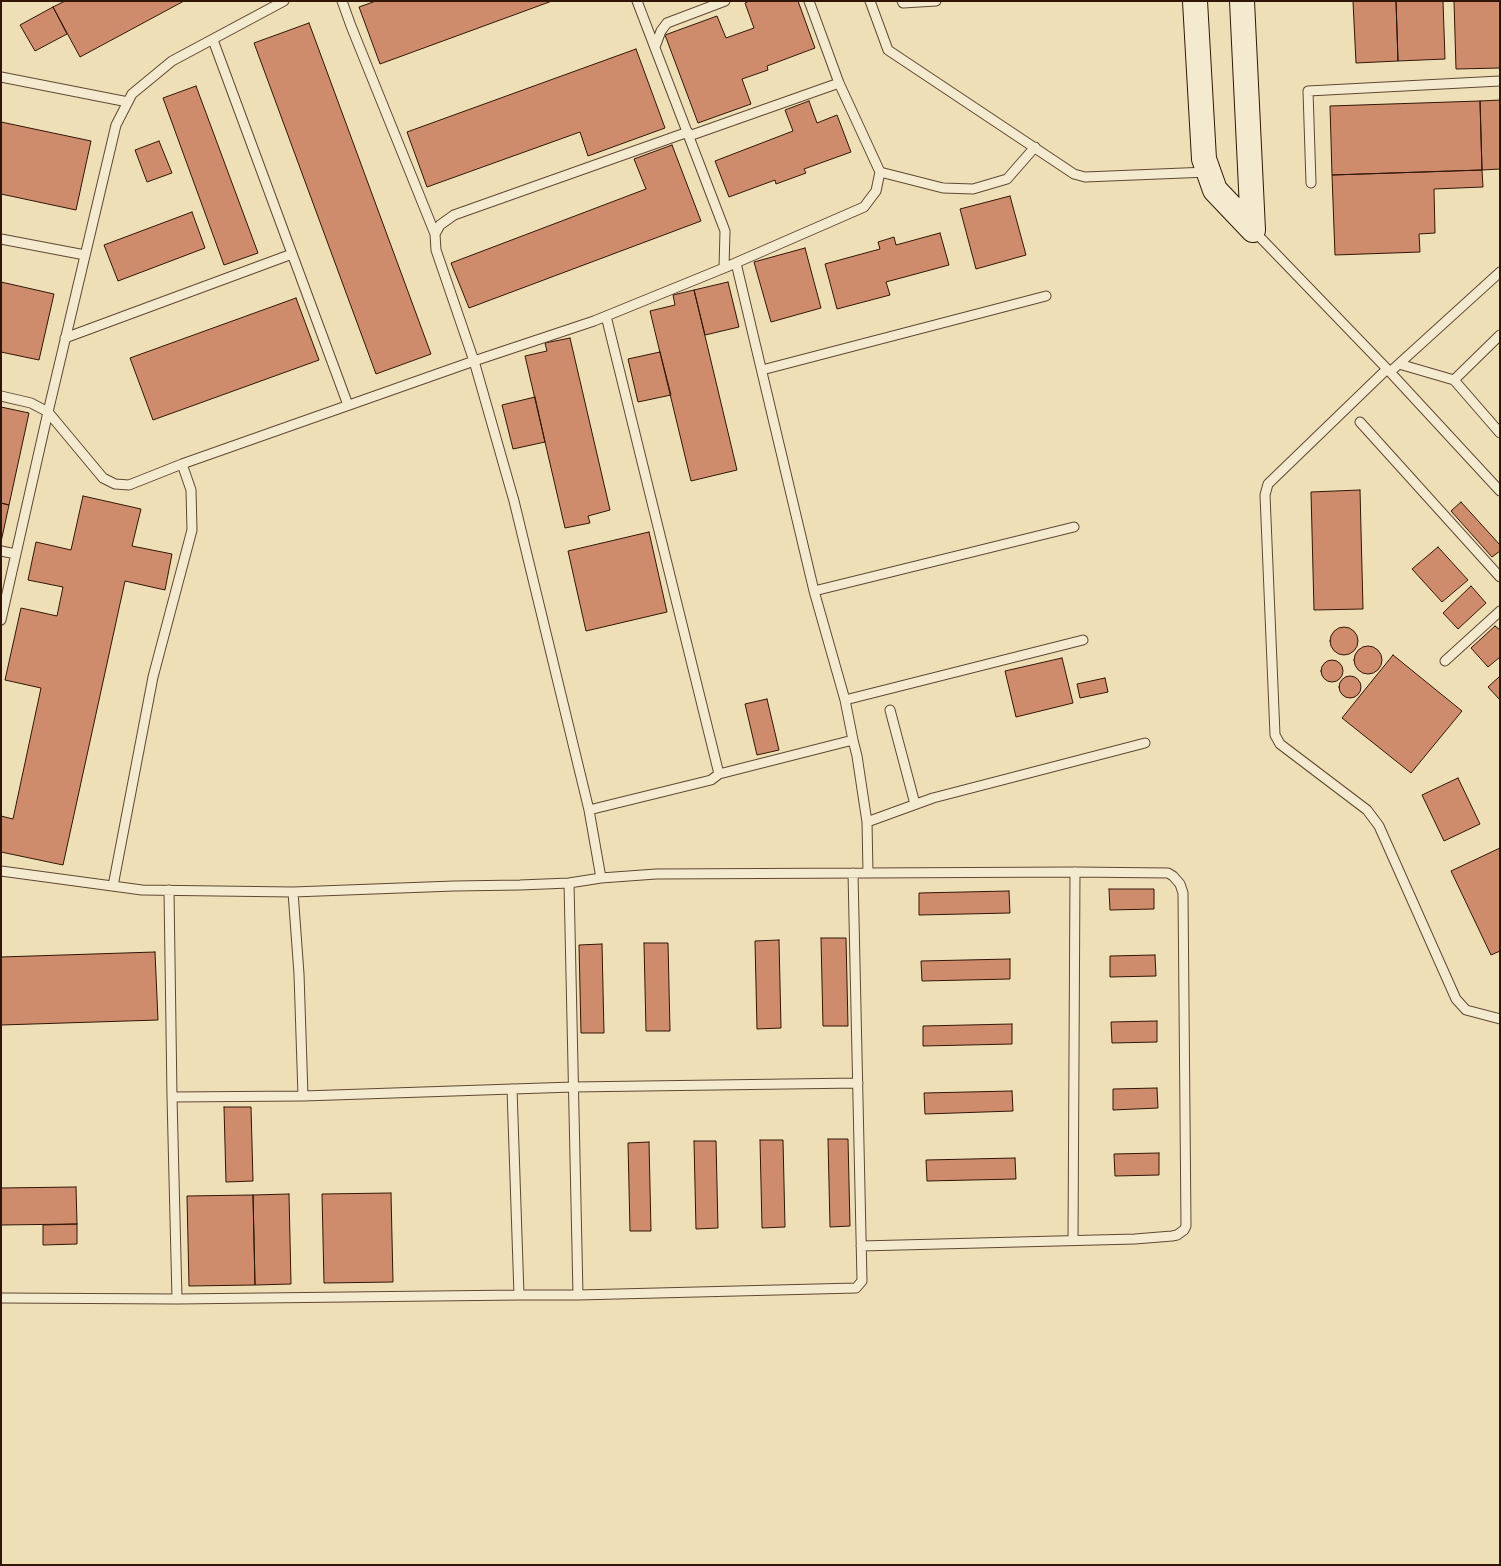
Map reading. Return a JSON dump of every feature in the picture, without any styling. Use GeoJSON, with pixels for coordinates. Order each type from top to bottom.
{"type":"FeatureCollection","features":[{"type":"Feature","properties":{"kind":"street"},"geometry":{"type":"LineString","coordinates":[[1195,1],[1204,159],[1215,190],[1253,230]]}},
{"type":"Feature","properties":{"kind":"street"},"geometry":{"type":"LineString","coordinates":[[1242,1],[1253,230]]}},
{"type":"Feature","properties":{"kind":"lane"},"geometry":{"type":"LineString","coordinates":[[1,620],[65,338],[116,126],[132,94],[172,61],[284,1]]}},
{"type":"Feature","properties":{"kind":"lane"},"geometry":{"type":"LineString","coordinates":[[342,1],[435,234],[436,250],[474,361],[514,501],[589,810],[602,878]]}},
{"type":"Feature","properties":{"kind":"lane"},"geometry":{"type":"LineString","coordinates":[[637,1],[725,231],[724,268]]}},
{"type":"Feature","properties":{"kind":"lane"},"geometry":{"type":"LineString","coordinates":[[655,47],[660,31],[667,23],[725,1]]}},
{"type":"Feature","properties":{"kind":"lane"},"geometry":{"type":"LineString","coordinates":[[1,396],[31,403],[48,412],[104,478],[115,484],[129,484],[348,405],[606,316],[736,263],[864,207],[876,191],[880,172],[839,83],[809,1]]}},
{"type":"Feature","properties":{"kind":"lane"},"geometry":{"type":"LineString","coordinates":[[870,1],[888,50],[1074,174],[1085,177],[1208,172]]}},
{"type":"Feature","properties":{"kind":"lane"},"geometry":{"type":"LineString","coordinates":[[902,1],[936,1]]}},
{"type":"Feature","properties":{"kind":"lane"},"geometry":{"type":"LineString","coordinates":[[212,40],[348,405]]}},
{"type":"Feature","properties":{"kind":"lane"},"geometry":{"type":"LineString","coordinates":[[1,77],[128,102]]}},
{"type":"Feature","properties":{"kind":"lane"},"geometry":{"type":"LineString","coordinates":[[1311,183],[1308,91],[1500,82]]}},
{"type":"Feature","properties":{"kind":"lane"},"geometry":{"type":"LineString","coordinates":[[435,234],[440,225],[454,215],[839,83]]}},
{"type":"Feature","properties":{"kind":"lane"},"geometry":{"type":"LineString","coordinates":[[880,172],[942,188],[973,189],[1007,179],[1034,148]]}},
{"type":"Feature","properties":{"kind":"lane"},"geometry":{"type":"LineString","coordinates":[[1253,230],[1389,370],[1500,491]]}},
{"type":"Feature","properties":{"kind":"lane"},"geometry":{"type":"LineString","coordinates":[[1,239],[85,255]]}},
{"type":"Feature","properties":{"kind":"lane"},"geometry":{"type":"LineString","coordinates":[[65,338],[292,254]]}},
{"type":"Feature","properties":{"kind":"lane"},"geometry":{"type":"LineString","coordinates":[[736,263],[814,591],[845,700],[868,822],[868,873]]}},
{"type":"Feature","properties":{"kind":"lane"},"geometry":{"type":"LineString","coordinates":[[1500,272],[1399,364],[1389,370],[1268,484],[1264,495],[1276,735],[1280,744],[1367,810],[1379,826],[1456,999],[1466,1010],[1500,1018]]}},
{"type":"Feature","properties":{"kind":"lane"},"geometry":{"type":"LineString","coordinates":[[762,370],[1046,296]]}},
{"type":"Feature","properties":{"kind":"lane"},"geometry":{"type":"LineString","coordinates":[[606,316],[719,774]]}},
{"type":"Feature","properties":{"kind":"lane"},"geometry":{"type":"LineString","coordinates":[[1454,380],[1500,335]]}},
{"type":"Feature","properties":{"kind":"lane"},"geometry":{"type":"LineString","coordinates":[[1399,364],[1454,380],[1500,433]]}},
{"type":"Feature","properties":{"kind":"lane"},"geometry":{"type":"LineString","coordinates":[[1360,422],[1500,577]]}},
{"type":"Feature","properties":{"kind":"lane"},"geometry":{"type":"LineString","coordinates":[[113,886],[153,677],[192,530],[191,490],[182,464]]}},
{"type":"Feature","properties":{"kind":"lane"},"geometry":{"type":"LineString","coordinates":[[814,591],[1074,527]]}},
{"type":"Feature","properties":{"kind":"lane"},"geometry":{"type":"LineString","coordinates":[[1,551],[16,554]]}},
{"type":"Feature","properties":{"kind":"lane"},"geometry":{"type":"LineString","coordinates":[[1445,661],[1500,611]]}},
{"type":"Feature","properties":{"kind":"lane"},"geometry":{"type":"LineString","coordinates":[[845,700],[1083,640]]}},
{"type":"Feature","properties":{"kind":"lane"},"geometry":{"type":"LineString","coordinates":[[890,710],[915,804]]}},
{"type":"Feature","properties":{"kind":"lane"},"geometry":{"type":"LineString","coordinates":[[589,810],[711,780],[719,774],[853,740]]}},
{"type":"Feature","properties":{"kind":"lane"},"geometry":{"type":"LineString","coordinates":[[868,822],[933,798],[1145,743]]}},
{"type":"Feature","properties":{"kind":"lane"},"geometry":{"type":"LineString","coordinates":[[1,871],[142,890],[293,892],[569,883],[602,878],[656,874],[1168,873],[1177,880],[1182,888],[1186,1226],[1181,1233],[1172,1236],[861,1246]]}},
{"type":"Feature","properties":{"kind":"lane"},"geometry":{"type":"LineString","coordinates":[[1073,1240],[1075,872]]}},
{"type":"Feature","properties":{"kind":"lane"},"geometry":{"type":"LineString","coordinates":[[1,1298],[177,1299],[519,1294],[578,1295],[856,1288],[862,1281],[854,873]]}},
{"type":"Feature","properties":{"kind":"lane"},"geometry":{"type":"LineString","coordinates":[[569,883],[578,1295]]}},
{"type":"Feature","properties":{"kind":"lane"},"geometry":{"type":"LineString","coordinates":[[169,890],[177,1299]]}},
{"type":"Feature","properties":{"kind":"lane"},"geometry":{"type":"LineString","coordinates":[[293,892],[299,974],[303,1096]]}},
{"type":"Feature","properties":{"kind":"lane"},"geometry":{"type":"LineString","coordinates":[[172,1097],[303,1096],[573,1087],[858,1083]]}},
{"type":"Feature","properties":{"kind":"lane"},"geometry":{"type":"LineString","coordinates":[[512,1089],[519,1294]]}},
{"type":"Feature","properties":{"kind":"building"},"geometry":{"type":"Polygon","coordinates":[[[65,1],[184,1],[80,57],[53,7],[65,1]]]}},
{"type":"Feature","properties":{"kind":"building"},"geometry":{"type":"Polygon","coordinates":[[[376,1],[552,1],[380,64],[359,7],[376,1]]]}},
{"type":"Feature","properties":{"kind":"building"},"geometry":{"type":"Polygon","coordinates":[[[749,1],[798,1],[815,48],[767,66],[768,70],[742,79],[751,104],[698,123],[665,35],[717,16],[726,38],[754,28],[745,3],[749,1]]]}},
{"type":"Feature","properties":{"kind":"building"},"geometry":{"type":"Polygon","coordinates":[[[1353,1],[1396,1],[1398,61],[1356,63],[1353,1]]]}},
{"type":"Feature","properties":{"kind":"building"},"geometry":{"type":"Polygon","coordinates":[[[1396,1],[1443,1],[1445,59],[1398,61],[1396,1]]]}},
{"type":"Feature","properties":{"kind":"building"},"geometry":{"type":"Polygon","coordinates":[[[1454,1],[1500,1],[1500,68],[1456,69],[1454,1]]]}},
{"type":"Feature","properties":{"kind":"building"},"geometry":{"type":"Polygon","coordinates":[[[53,7],[67,34],[35,51],[20,25],[53,7]]]}},
{"type":"Feature","properties":{"kind":"building"},"geometry":{"type":"Polygon","coordinates":[[[309,23],[431,354],[376,374],[254,43],[309,23]]]}},
{"type":"Feature","properties":{"kind":"building"},"geometry":{"type":"Polygon","coordinates":[[[636,49],[665,128],[588,156],[580,132],[427,187],[407,132],[636,49]]]}},
{"type":"Feature","properties":{"kind":"building"},"geometry":{"type":"Polygon","coordinates":[[[196,86],[258,253],[224,265],[163,98],[196,86]]]}},
{"type":"Feature","properties":{"kind":"building"},"geometry":{"type":"Polygon","coordinates":[[[1500,100],[1500,169],[1482,170],[1480,101],[1500,100]]]}},
{"type":"Feature","properties":{"kind":"building"},"geometry":{"type":"Polygon","coordinates":[[[809,101],[817,123],[837,115],[851,152],[804,169],[806,173],[776,184],[775,180],[729,197],[715,161],[793,131],[785,110],[809,101]]]}},
{"type":"Feature","properties":{"kind":"building"},"geometry":{"type":"Polygon","coordinates":[[[1480,101],[1482,170],[1332,175],[1330,106],[1480,101]]]}},
{"type":"Feature","properties":{"kind":"building"},"geometry":{"type":"Polygon","coordinates":[[[1,122],[91,141],[76,210],[1,194],[1,122]]]}},
{"type":"Feature","properties":{"kind":"building"},"geometry":{"type":"Polygon","coordinates":[[[159,141],[172,173],[147,182],[135,150],[159,141]]]}},
{"type":"Feature","properties":{"kind":"building"},"geometry":{"type":"Polygon","coordinates":[[[672,145],[701,221],[469,308],[451,263],[646,189],[634,159],[672,145]]]}},
{"type":"Feature","properties":{"kind":"building"},"geometry":{"type":"Polygon","coordinates":[[[1482,170],[1483,187],[1434,189],[1435,233],[1419,234],[1420,252],[1335,255],[1332,175],[1482,170]]]}},
{"type":"Feature","properties":{"kind":"building"},"geometry":{"type":"Polygon","coordinates":[[[1010,196],[1026,255],[976,269],[960,209],[1010,196]]]}},
{"type":"Feature","properties":{"kind":"building"},"geometry":{"type":"Polygon","coordinates":[[[192,212],[205,248],[118,281],[104,245],[192,212]]]}},
{"type":"Feature","properties":{"kind":"building"},"geometry":{"type":"Polygon","coordinates":[[[940,233],[949,265],[886,282],[890,295],[837,309],[825,264],[880,249],[878,242],[894,237],[896,245],[940,233]]]}},
{"type":"Feature","properties":{"kind":"building"},"geometry":{"type":"Polygon","coordinates":[[[805,248],[821,308],[771,322],[754,262],[805,248]]]}},
{"type":"Feature","properties":{"kind":"building"},"geometry":{"type":"Polygon","coordinates":[[[1,282],[54,294],[39,360],[1,352],[1,282]]]}},
{"type":"Feature","properties":{"kind":"building"},"geometry":{"type":"Polygon","coordinates":[[[728,282],[739,327],[705,335],[694,290],[728,282]]]}},
{"type":"Feature","properties":{"kind":"building"},"geometry":{"type":"Polygon","coordinates":[[[694,290],[737,470],[691,481],[650,311],[675,305],[673,295],[694,290]]]}},
{"type":"Feature","properties":{"kind":"building"},"geometry":{"type":"Polygon","coordinates":[[[296,298],[319,360],[153,420],[130,358],[296,298]]]}},
{"type":"Feature","properties":{"kind":"building"},"geometry":{"type":"Polygon","coordinates":[[[570,338],[610,510],[588,516],[590,523],[565,528],[525,356],[547,351],[545,343],[570,338]]]}},
{"type":"Feature","properties":{"kind":"building"},"geometry":{"type":"Polygon","coordinates":[[[660,352],[671,395],[638,402],[628,359],[660,352]]]}},
{"type":"Feature","properties":{"kind":"building"},"geometry":{"type":"Polygon","coordinates":[[[535,397],[545,442],[513,449],[502,405],[535,397]]]}},
{"type":"Feature","properties":{"kind":"building"},"geometry":{"type":"Polygon","coordinates":[[[1,407],[29,413],[9,505],[1,503],[1,407]]]}},
{"type":"Feature","properties":{"kind":"building"},"geometry":{"type":"Polygon","coordinates":[[[1360,490],[1363,609],[1314,610],[1311,492],[1360,490]]]}},
{"type":"Feature","properties":{"kind":"building"},"geometry":{"type":"Polygon","coordinates":[[[83,496],[141,509],[132,546],[172,554],[165,590],[125,581],[63,865],[1,852],[1,816],[13,819],[41,688],[5,680],[21,608],[57,616],[63,587],[28,580],[36,542],[71,550],[83,496]]]}},
{"type":"Feature","properties":{"kind":"building"},"geometry":{"type":"Polygon","coordinates":[[[1461,502],[1500,545],[1500,551],[1492,557],[1451,511],[1461,502]]]}},
{"type":"Feature","properties":{"kind":"building"},"geometry":{"type":"Polygon","coordinates":[[[1,503],[9,505],[1,542],[1,503]]]}},
{"type":"Feature","properties":{"kind":"building"},"geometry":{"type":"Polygon","coordinates":[[[649,532],[667,612],[586,631],[568,551],[649,532]]]}},
{"type":"Feature","properties":{"kind":"building"},"geometry":{"type":"Polygon","coordinates":[[[1438,547],[1468,580],[1442,602],[1412,569],[1438,547]]]}},
{"type":"Feature","properties":{"kind":"building"},"geometry":{"type":"Polygon","coordinates":[[[1471,586],[1486,603],[1458,629],[1443,613],[1471,586]]]}},
{"type":"Feature","properties":{"kind":"building"},"geometry":{"type":"Polygon","coordinates":[[[1495,626],[1500,630],[1500,657],[1488,667],[1471,648],[1495,626]]]}},
{"type":"Feature","properties":{"kind":"building"},"geometry":{"type":"Polygon","coordinates":[[[1344,627],[1354,631],[1358,641],[1354,651],[1344,655],[1334,651],[1330,641],[1334,631],[1344,627]]]}},
{"type":"Feature","properties":{"kind":"building"},"geometry":{"type":"Polygon","coordinates":[[[1368,646],[1378,650],[1382,660],[1378,670],[1368,674],[1358,670],[1354,660],[1358,650],[1368,646]]]}},
{"type":"Feature","properties":{"kind":"building"},"geometry":{"type":"Polygon","coordinates":[[[1393,655],[1462,711],[1411,773],[1342,718],[1393,655]]]}},
{"type":"Feature","properties":{"kind":"building"},"geometry":{"type":"Polygon","coordinates":[[[1062,658],[1073,703],[1016,717],[1005,671],[1062,658]]]}},
{"type":"Feature","properties":{"kind":"building"},"geometry":{"type":"Polygon","coordinates":[[[1332,660],[1340,663],[1343,671],[1340,679],[1332,682],[1324,679],[1321,671],[1324,663],[1332,660]]]}},
{"type":"Feature","properties":{"kind":"building"},"geometry":{"type":"Polygon","coordinates":[[[1350,676],[1358,679],[1361,687],[1358,695],[1350,698],[1342,695],[1339,687],[1342,679],[1350,676]]]}},
{"type":"Feature","properties":{"kind":"building"},"geometry":{"type":"Polygon","coordinates":[[[1500,676],[1500,700],[1488,687],[1500,676]]]}},
{"type":"Feature","properties":{"kind":"building"},"geometry":{"type":"Polygon","coordinates":[[[1105,678],[1108,692],[1080,698],[1077,684],[1105,678]]]}},
{"type":"Feature","properties":{"kind":"building"},"geometry":{"type":"Polygon","coordinates":[[[767,699],[779,750],[757,755],[745,704],[767,699]]]}},
{"type":"Feature","properties":{"kind":"building"},"geometry":{"type":"Polygon","coordinates":[[[1458,778],[1480,824],[1444,841],[1422,795],[1458,778]]]}},
{"type":"Feature","properties":{"kind":"building"},"geometry":{"type":"Polygon","coordinates":[[[1500,848],[1500,951],[1491,955],[1451,871],[1500,848]]]}},
{"type":"Feature","properties":{"kind":"building"},"geometry":{"type":"Polygon","coordinates":[[[1109,889],[1154,889],[1154,909],[1110,910],[1109,889]]]}},
{"type":"Feature","properties":{"kind":"building"},"geometry":{"type":"Polygon","coordinates":[[[1009,891],[1010,913],[919,915],[919,893],[1009,891]]]}},
{"type":"Feature","properties":{"kind":"building"},"geometry":{"type":"Polygon","coordinates":[[[821,938],[846,938],[848,1026],[823,1026],[821,938]]]}},
{"type":"Feature","properties":{"kind":"building"},"geometry":{"type":"Polygon","coordinates":[[[779,940],[781,1028],[757,1029],[755,941],[779,940]]]}},
{"type":"Feature","properties":{"kind":"building"},"geometry":{"type":"Polygon","coordinates":[[[644,943],[668,943],[670,1031],[646,1031],[644,943]]]}},
{"type":"Feature","properties":{"kind":"building"},"geometry":{"type":"Polygon","coordinates":[[[602,944],[604,1033],[581,1033],[579,945],[602,944]]]}},
{"type":"Feature","properties":{"kind":"building"},"geometry":{"type":"Polygon","coordinates":[[[155,952],[158,1020],[1,1025],[1,957],[155,952]]]}},
{"type":"Feature","properties":{"kind":"building"},"geometry":{"type":"Polygon","coordinates":[[[1155,955],[1156,976],[1110,977],[1110,956],[1155,955]]]}},
{"type":"Feature","properties":{"kind":"building"},"geometry":{"type":"Polygon","coordinates":[[[1010,959],[1010,979],[922,981],[921,961],[1010,959]]]}},
{"type":"Feature","properties":{"kind":"building"},"geometry":{"type":"Polygon","coordinates":[[[1157,1021],[1157,1042],[1112,1043],[1111,1022],[1157,1021]]]}},
{"type":"Feature","properties":{"kind":"building"},"geometry":{"type":"Polygon","coordinates":[[[1012,1024],[1012,1044],[923,1046],[923,1026],[1012,1024]]]}},
{"type":"Feature","properties":{"kind":"building"},"geometry":{"type":"Polygon","coordinates":[[[1157,1088],[1158,1108],[1113,1110],[1113,1089],[1157,1088]]]}},
{"type":"Feature","properties":{"kind":"building"},"geometry":{"type":"Polygon","coordinates":[[[1012,1091],[1013,1111],[925,1114],[924,1093],[1012,1091]]]}},
{"type":"Feature","properties":{"kind":"building"},"geometry":{"type":"Polygon","coordinates":[[[224,1107],[251,1107],[253,1181],[226,1182],[224,1107]]]}},
{"type":"Feature","properties":{"kind":"building"},"geometry":{"type":"Polygon","coordinates":[[[828,1139],[848,1139],[850,1226],[830,1227],[828,1139]]]}},
{"type":"Feature","properties":{"kind":"building"},"geometry":{"type":"Polygon","coordinates":[[[760,1140],[783,1140],[785,1227],[762,1228],[760,1140]]]}},
{"type":"Feature","properties":{"kind":"building"},"geometry":{"type":"Polygon","coordinates":[[[694,1141],[716,1141],[718,1228],[696,1229],[694,1141]]]}},
{"type":"Feature","properties":{"kind":"building"},"geometry":{"type":"Polygon","coordinates":[[[649,1142],[651,1231],[630,1231],[628,1143],[649,1142]]]}},
{"type":"Feature","properties":{"kind":"building"},"geometry":{"type":"Polygon","coordinates":[[[1159,1153],[1159,1175],[1115,1176],[1114,1154],[1159,1153]]]}},
{"type":"Feature","properties":{"kind":"building"},"geometry":{"type":"Polygon","coordinates":[[[1015,1158],[1016,1179],[927,1181],[926,1160],[1015,1158]]]}},
{"type":"Feature","properties":{"kind":"building"},"geometry":{"type":"Polygon","coordinates":[[[76,1187],[77,1224],[1,1225],[1,1188],[76,1187]]]}},
{"type":"Feature","properties":{"kind":"building"},"geometry":{"type":"Polygon","coordinates":[[[391,1193],[393,1282],[324,1283],[322,1194],[391,1193]]]}},
{"type":"Feature","properties":{"kind":"building"},"geometry":{"type":"Polygon","coordinates":[[[289,1194],[291,1284],[255,1285],[253,1195],[289,1194]]]}},
{"type":"Feature","properties":{"kind":"building"},"geometry":{"type":"Polygon","coordinates":[[[253,1195],[255,1285],[189,1286],[187,1196],[253,1195]]]}},
{"type":"Feature","properties":{"kind":"building"},"geometry":{"type":"Polygon","coordinates":[[[77,1224],[77,1244],[43,1245],[43,1225],[77,1224]]]}}]}
